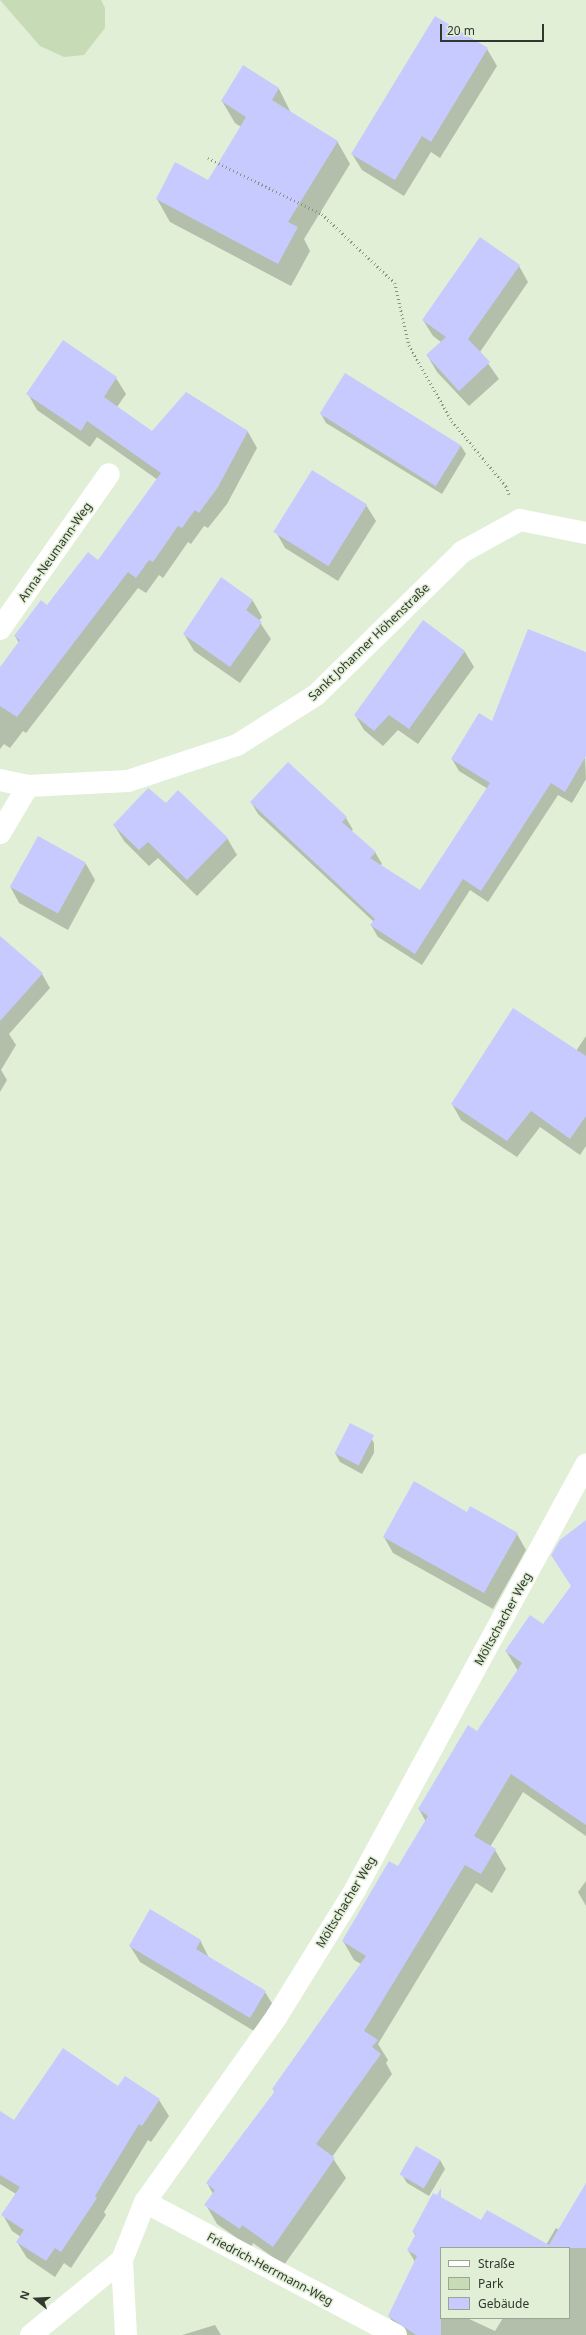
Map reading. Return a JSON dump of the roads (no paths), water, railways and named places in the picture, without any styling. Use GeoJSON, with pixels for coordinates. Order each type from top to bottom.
{"type":"FeatureCollection","features":[{"type":"Feature","properties":{"kind":"street","name":"Anna-Neumann-Weg"},"geometry":{"type":"LineString","coordinates":[[0,629],[109,474]]}},
{"type":"Feature","properties":{"kind":"street","name":"Sankt Johanner Höhenstraße"},"geometry":{"type":"LineString","coordinates":[[0,780],[28,786],[128,782],[237,745],[316,695],[462,552],[520,520],[586,533]]}},
{"type":"Feature","properties":{"kind":"street"},"geometry":{"type":"LineString","coordinates":[[0,833],[28,786]]}},
{"type":"Feature","properties":{"kind":"street","name":"Möltschacher Weg"},"geometry":{"type":"LineString","coordinates":[[126,2335],[122,2260],[145,2202],[277,2016],[355,1890],[586,1465]]}},
{"type":"Feature","properties":{"kind":"street","name":"Friedrich-Herrmann-Weg"},"geometry":{"type":"LineString","coordinates":[[145,2202],[396,2335]]}},
{"type":"Feature","properties":{"kind":"street"},"geometry":{"type":"LineString","coordinates":[[31,2335],[122,2260]]}}]}
